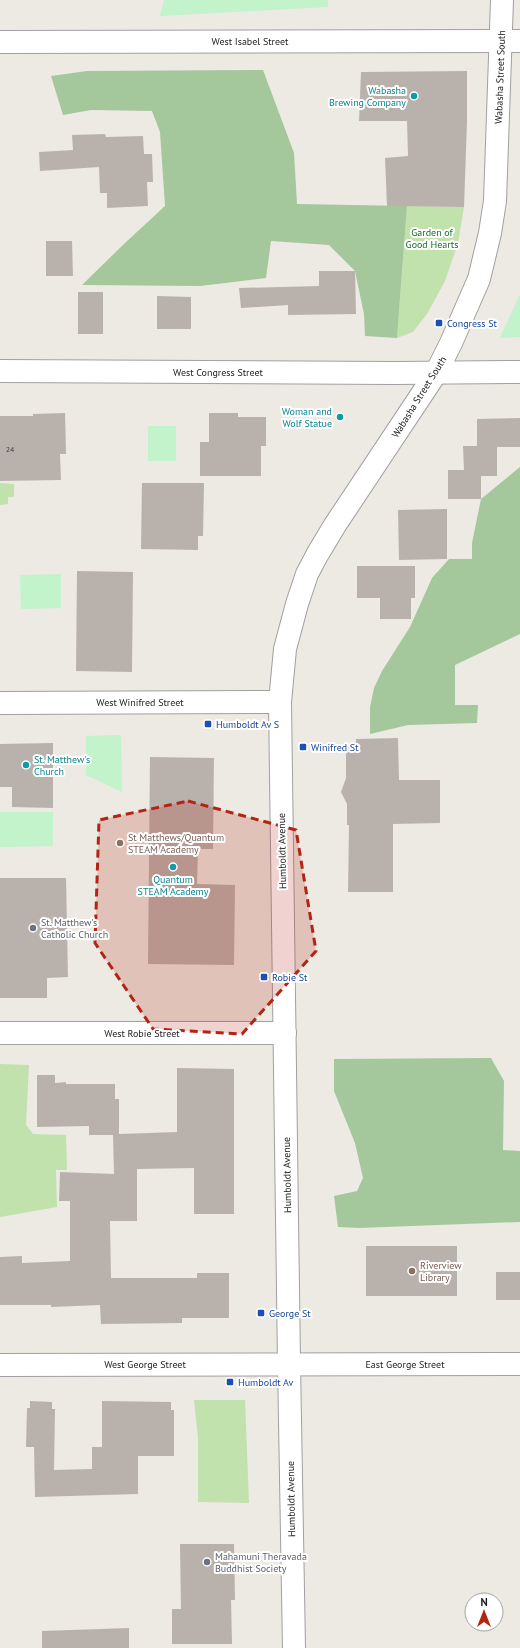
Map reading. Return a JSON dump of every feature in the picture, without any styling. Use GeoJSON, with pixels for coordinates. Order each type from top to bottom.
{"type":"FeatureCollection","features":[{"type":"Feature","properties":{"kind":"street","name":"Wabasha Street South"},"geometry":{"type":"LineString","coordinates":[[280,702],[285,649],[307,574],[332,530],[436,373],[470,301],[483,265],[490,233],[497,177],[510,41],[502,0]]}},
{"type":"Feature","properties":{"kind":"street","name":"West Isabel Street"},"geometry":{"type":"LineString","coordinates":[[0,42],[510,41]]}},
{"type":"Feature","properties":{"kind":"street","name":"West Congress Street"},"geometry":{"type":"LineString","coordinates":[[0,372],[520,372]]}},
{"type":"Feature","properties":{"kind":"street","name":"West Winifred Street"},"geometry":{"type":"LineString","coordinates":[[0,703],[280,702]]}},
{"type":"Feature","properties":{"kind":"street","name":"Humboldt Avenue"},"geometry":{"type":"LineString","coordinates":[[280,702],[294,1648]]}},
{"type":"Feature","properties":{"kind":"street","name":"West Robie Street"},"geometry":{"type":"LineString","coordinates":[[0,1033],[285,1032]]}},
{"type":"Feature","properties":{"kind":"street","name":"East George Street"},"geometry":{"type":"LineString","coordinates":[[289,1364],[520,1364]]}},
{"type":"Feature","properties":{"kind":"street","name":"West George Street"},"geometry":{"type":"LineString","coordinates":[[0,1365],[289,1364]]}},
{"type":"Feature","properties":{"kind":"highlighted area"},"geometry":{"type":"Polygon","coordinates":[[[188,801],[296,830],[316,951],[242,1034],[153,1029],[95,943],[99,820],[188,801]]]}},
{"type":"Feature","properties":{"kind":"green space"},"geometry":{"type":"Polygon","coordinates":[[[164,0],[328,0],[328,7],[160,16],[164,0]]]}},
{"type":"Feature","properties":{"kind":"green space"},"geometry":{"type":"Polygon","coordinates":[[[263,70],[294,153],[297,204],[407,206],[397,338],[365,336],[364,314],[355,271],[329,245],[271,241],[266,278],[200,286],[82,285],[165,206],[160,132],[152,111],[91,110],[63,115],[51,76],[87,71],[263,70]]]}},
{"type":"Feature","properties":{"kind":"green space","name":"Garden of Good Hearts"},"geometry":{"type":"Polygon","coordinates":[[[407,206],[464,207],[458,243],[445,281],[427,314],[413,332],[397,338],[407,206]]]}},
{"type":"Feature","properties":{"kind":"green space"},"geometry":{"type":"Polygon","coordinates":[[[520,294],[520,337],[500,338],[520,294]]]}},
{"type":"Feature","properties":{"kind":"green space"},"geometry":{"type":"Polygon","coordinates":[[[148,426],[176,426],[176,461],[148,461],[148,426]]]}},
{"type":"Feature","properties":{"kind":"green space"},"geometry":{"type":"Polygon","coordinates":[[[520,467],[520,634],[455,665],[455,705],[478,705],[477,723],[408,725],[370,734],[370,707],[374,688],[382,671],[410,627],[432,578],[449,559],[472,559],[472,543],[481,499],[520,467]]]}},
{"type":"Feature","properties":{"kind":"green space"},"geometry":{"type":"Polygon","coordinates":[[[0,483],[14,484],[14,497],[8,497],[8,504],[0,505],[0,483]]]}},
{"type":"Feature","properties":{"kind":"green space"},"geometry":{"type":"Polygon","coordinates":[[[61,574],[61,608],[21,609],[20,575],[61,574]]]}},
{"type":"Feature","properties":{"kind":"green space"},"geometry":{"type":"Polygon","coordinates":[[[121,735],[122,792],[86,775],[86,736],[121,735]]]}},
{"type":"Feature","properties":{"kind":"green space"},"geometry":{"type":"Polygon","coordinates":[[[0,812],[53,812],[53,846],[0,847],[0,812]]]}},
{"type":"Feature","properties":{"kind":"green space"},"geometry":{"type":"Polygon","coordinates":[[[491,1058],[504,1081],[503,1150],[520,1151],[520,1222],[359,1228],[338,1227],[334,1196],[357,1191],[363,1178],[355,1143],[334,1091],[334,1059],[491,1058]]]}},
{"type":"Feature","properties":{"kind":"green space"},"geometry":{"type":"Polygon","coordinates":[[[0,1064],[29,1065],[26,1125],[33,1134],[66,1135],[67,1170],[56,1170],[57,1207],[0,1217],[0,1064]]]}},
{"type":"Feature","properties":{"kind":"green space"},"geometry":{"type":"Polygon","coordinates":[[[194,1400],[245,1400],[249,1503],[198,1502],[198,1438],[194,1400]]]}},
{"type":"Feature","properties":{"kind":"building"},"geometry":{"type":"Polygon","coordinates":[[[467,71],[464,207],[387,206],[385,158],[408,156],[407,121],[359,121],[361,72],[467,71]]]}},
{"type":"Feature","properties":{"kind":"building"},"geometry":{"type":"Polygon","coordinates":[[[105,134],[106,137],[143,136],[144,154],[152,154],[153,182],[147,182],[148,206],[107,208],[107,193],[100,193],[99,167],[40,171],[39,152],[73,150],[72,135],[105,134]]]}},
{"type":"Feature","properties":{"kind":"building"},"geometry":{"type":"Polygon","coordinates":[[[46,241],[72,241],[73,276],[46,276],[46,241]]]}},
{"type":"Feature","properties":{"kind":"building"},"geometry":{"type":"Polygon","coordinates":[[[319,271],[355,271],[356,314],[288,315],[288,305],[241,308],[239,288],[319,286],[319,271]]]}},
{"type":"Feature","properties":{"kind":"building"},"geometry":{"type":"Polygon","coordinates":[[[78,292],[103,292],[103,334],[78,334],[78,292]]]}},
{"type":"Feature","properties":{"kind":"building"},"geometry":{"type":"Polygon","coordinates":[[[157,296],[191,297],[191,329],[157,329],[157,296]]]}},
{"type":"Feature","properties":{"kind":"building"},"geometry":{"type":"Polygon","coordinates":[[[65,413],[66,454],[60,454],[61,480],[0,481],[0,416],[33,416],[33,414],[65,413]]]}},
{"type":"Feature","properties":{"kind":"building"},"geometry":{"type":"Polygon","coordinates":[[[209,413],[238,413],[238,417],[266,417],[266,446],[261,446],[261,476],[200,476],[200,442],[209,442],[209,413]]]}},
{"type":"Feature","properties":{"kind":"building"},"geometry":{"type":"Polygon","coordinates":[[[520,418],[520,447],[497,447],[497,476],[481,476],[481,499],[448,499],[448,470],[464,470],[463,446],[477,446],[477,419],[520,418]]]}},
{"type":"Feature","properties":{"kind":"building"},"geometry":{"type":"Polygon","coordinates":[[[142,483],[204,483],[203,536],[198,536],[198,550],[141,549],[142,483]]]}},
{"type":"Feature","properties":{"kind":"building"},"geometry":{"type":"Polygon","coordinates":[[[447,509],[447,559],[399,560],[398,510],[447,509]]]}},
{"type":"Feature","properties":{"kind":"building"},"geometry":{"type":"Polygon","coordinates":[[[357,566],[415,566],[415,598],[411,598],[411,619],[380,619],[380,598],[357,598],[357,566]]]}},
{"type":"Feature","properties":{"kind":"building"},"geometry":{"type":"Polygon","coordinates":[[[77,571],[133,572],[132,672],[76,671],[77,571]]]}},
{"type":"Feature","properties":{"kind":"building"},"geometry":{"type":"Polygon","coordinates":[[[398,738],[399,780],[440,780],[440,823],[393,824],[393,892],[348,892],[349,825],[347,825],[347,804],[341,792],[346,778],[346,746],[356,746],[356,739],[398,738]]]}},
{"type":"Feature","properties":{"kind":"building","name":"St. Matthew's Church"},"geometry":{"type":"Polygon","coordinates":[[[53,743],[53,808],[12,807],[12,787],[0,787],[0,744],[53,743]]]}},
{"type":"Feature","properties":{"kind":"building","name":"Quantum STEAM Academy"},"geometry":{"type":"Polygon","coordinates":[[[150,757],[214,758],[213,849],[198,849],[197,884],[235,885],[234,965],[148,964],[150,757]]]}},
{"type":"Feature","properties":{"kind":"building","name":"St. Matthew's Catholic Church"},"geometry":{"type":"Polygon","coordinates":[[[0,878],[66,878],[68,977],[47,978],[47,998],[0,998],[0,878]]]}},
{"type":"Feature","properties":{"kind":"building"},"geometry":{"type":"Polygon","coordinates":[[[177,1068],[234,1069],[234,1214],[194,1214],[194,1168],[137,1169],[137,1221],[110,1221],[111,1278],[197,1278],[197,1273],[229,1273],[229,1318],[182,1318],[182,1323],[101,1324],[100,1305],[51,1307],[51,1305],[0,1305],[0,1257],[22,1256],[22,1263],[70,1261],[70,1201],[59,1201],[60,1172],[114,1174],[113,1135],[89,1135],[89,1126],[37,1127],[37,1075],[55,1075],[55,1083],[115,1084],[115,1099],[119,1099],[119,1134],[177,1132],[177,1068]]]}},
{"type":"Feature","properties":{"kind":"building","name":"Riverview Library"},"geometry":{"type":"Polygon","coordinates":[[[366,1246],[457,1246],[457,1296],[366,1296],[366,1246]]]}},
{"type":"Feature","properties":{"kind":"building"},"geometry":{"type":"Polygon","coordinates":[[[496,1272],[520,1272],[520,1300],[496,1300],[496,1272]]]}},
{"type":"Feature","properties":{"kind":"building"},"geometry":{"type":"Polygon","coordinates":[[[30,1401],[52,1402],[52,1409],[55,1409],[54,1470],[92,1469],[92,1447],[102,1447],[102,1401],[171,1402],[171,1410],[174,1410],[174,1456],[138,1456],[138,1494],[35,1497],[34,1447],[26,1447],[27,1408],[30,1408],[30,1401]]]}},
{"type":"Feature","properties":{"kind":"building"},"geometry":{"type":"Polygon","coordinates":[[[180,1544],[234,1544],[235,1600],[231,1600],[232,1644],[172,1644],[172,1609],[181,1609],[180,1544]]]}},
{"type":"Feature","properties":{"kind":"building"},"geometry":{"type":"Polygon","coordinates":[[[129,1628],[129,1648],[42,1648],[42,1631],[129,1628]]]}},
{"type":"Feature","properties":{"kind":"place","name":"Wabasha Brewing Company"},"geometry":{"type":"Point","coordinates":[414,96]}},
{"type":"Feature","properties":{"kind":"place","name":"Congress St"},"geometry":{"type":"Point","coordinates":[439,323]}},
{"type":"Feature","properties":{"kind":"place","name":"Woman and Wolf Statue"},"geometry":{"type":"Point","coordinates":[340,417]}},
{"type":"Feature","properties":{"kind":"place","name":"Humboldt Av S"},"geometry":{"type":"Point","coordinates":[208,724]}},
{"type":"Feature","properties":{"kind":"place","name":"Winifred St"},"geometry":{"type":"Point","coordinates":[303,747]}},
{"type":"Feature","properties":{"kind":"place","name":"St. Matthew's Church"},"geometry":{"type":"Point","coordinates":[26,765]}},
{"type":"Feature","properties":{"kind":"place","name":"St Matthews/Quantum STEAM Academy"},"geometry":{"type":"Point","coordinates":[120,843]}},
{"type":"Feature","properties":{"kind":"place","name":"Quantum STEAM Academy"},"geometry":{"type":"Point","coordinates":[173,867]}},
{"type":"Feature","properties":{"kind":"place","name":"St. Matthew's Catholic Church"},"geometry":{"type":"Point","coordinates":[33,928]}},
{"type":"Feature","properties":{"kind":"place","name":"Robie St"},"geometry":{"type":"Point","coordinates":[264,977]}},
{"type":"Feature","properties":{"kind":"place","name":"Riverview Library"},"geometry":{"type":"Point","coordinates":[412,1271]}},
{"type":"Feature","properties":{"kind":"place","name":"George St"},"geometry":{"type":"Point","coordinates":[261,1313]}},
{"type":"Feature","properties":{"kind":"place","name":"Humboldt Av"},"geometry":{"type":"Point","coordinates":[230,1382]}},
{"type":"Feature","properties":{"kind":"place","name":"Mahamuni Theravada Buddhist Society"},"geometry":{"type":"Point","coordinates":[207,1562]}}]}
